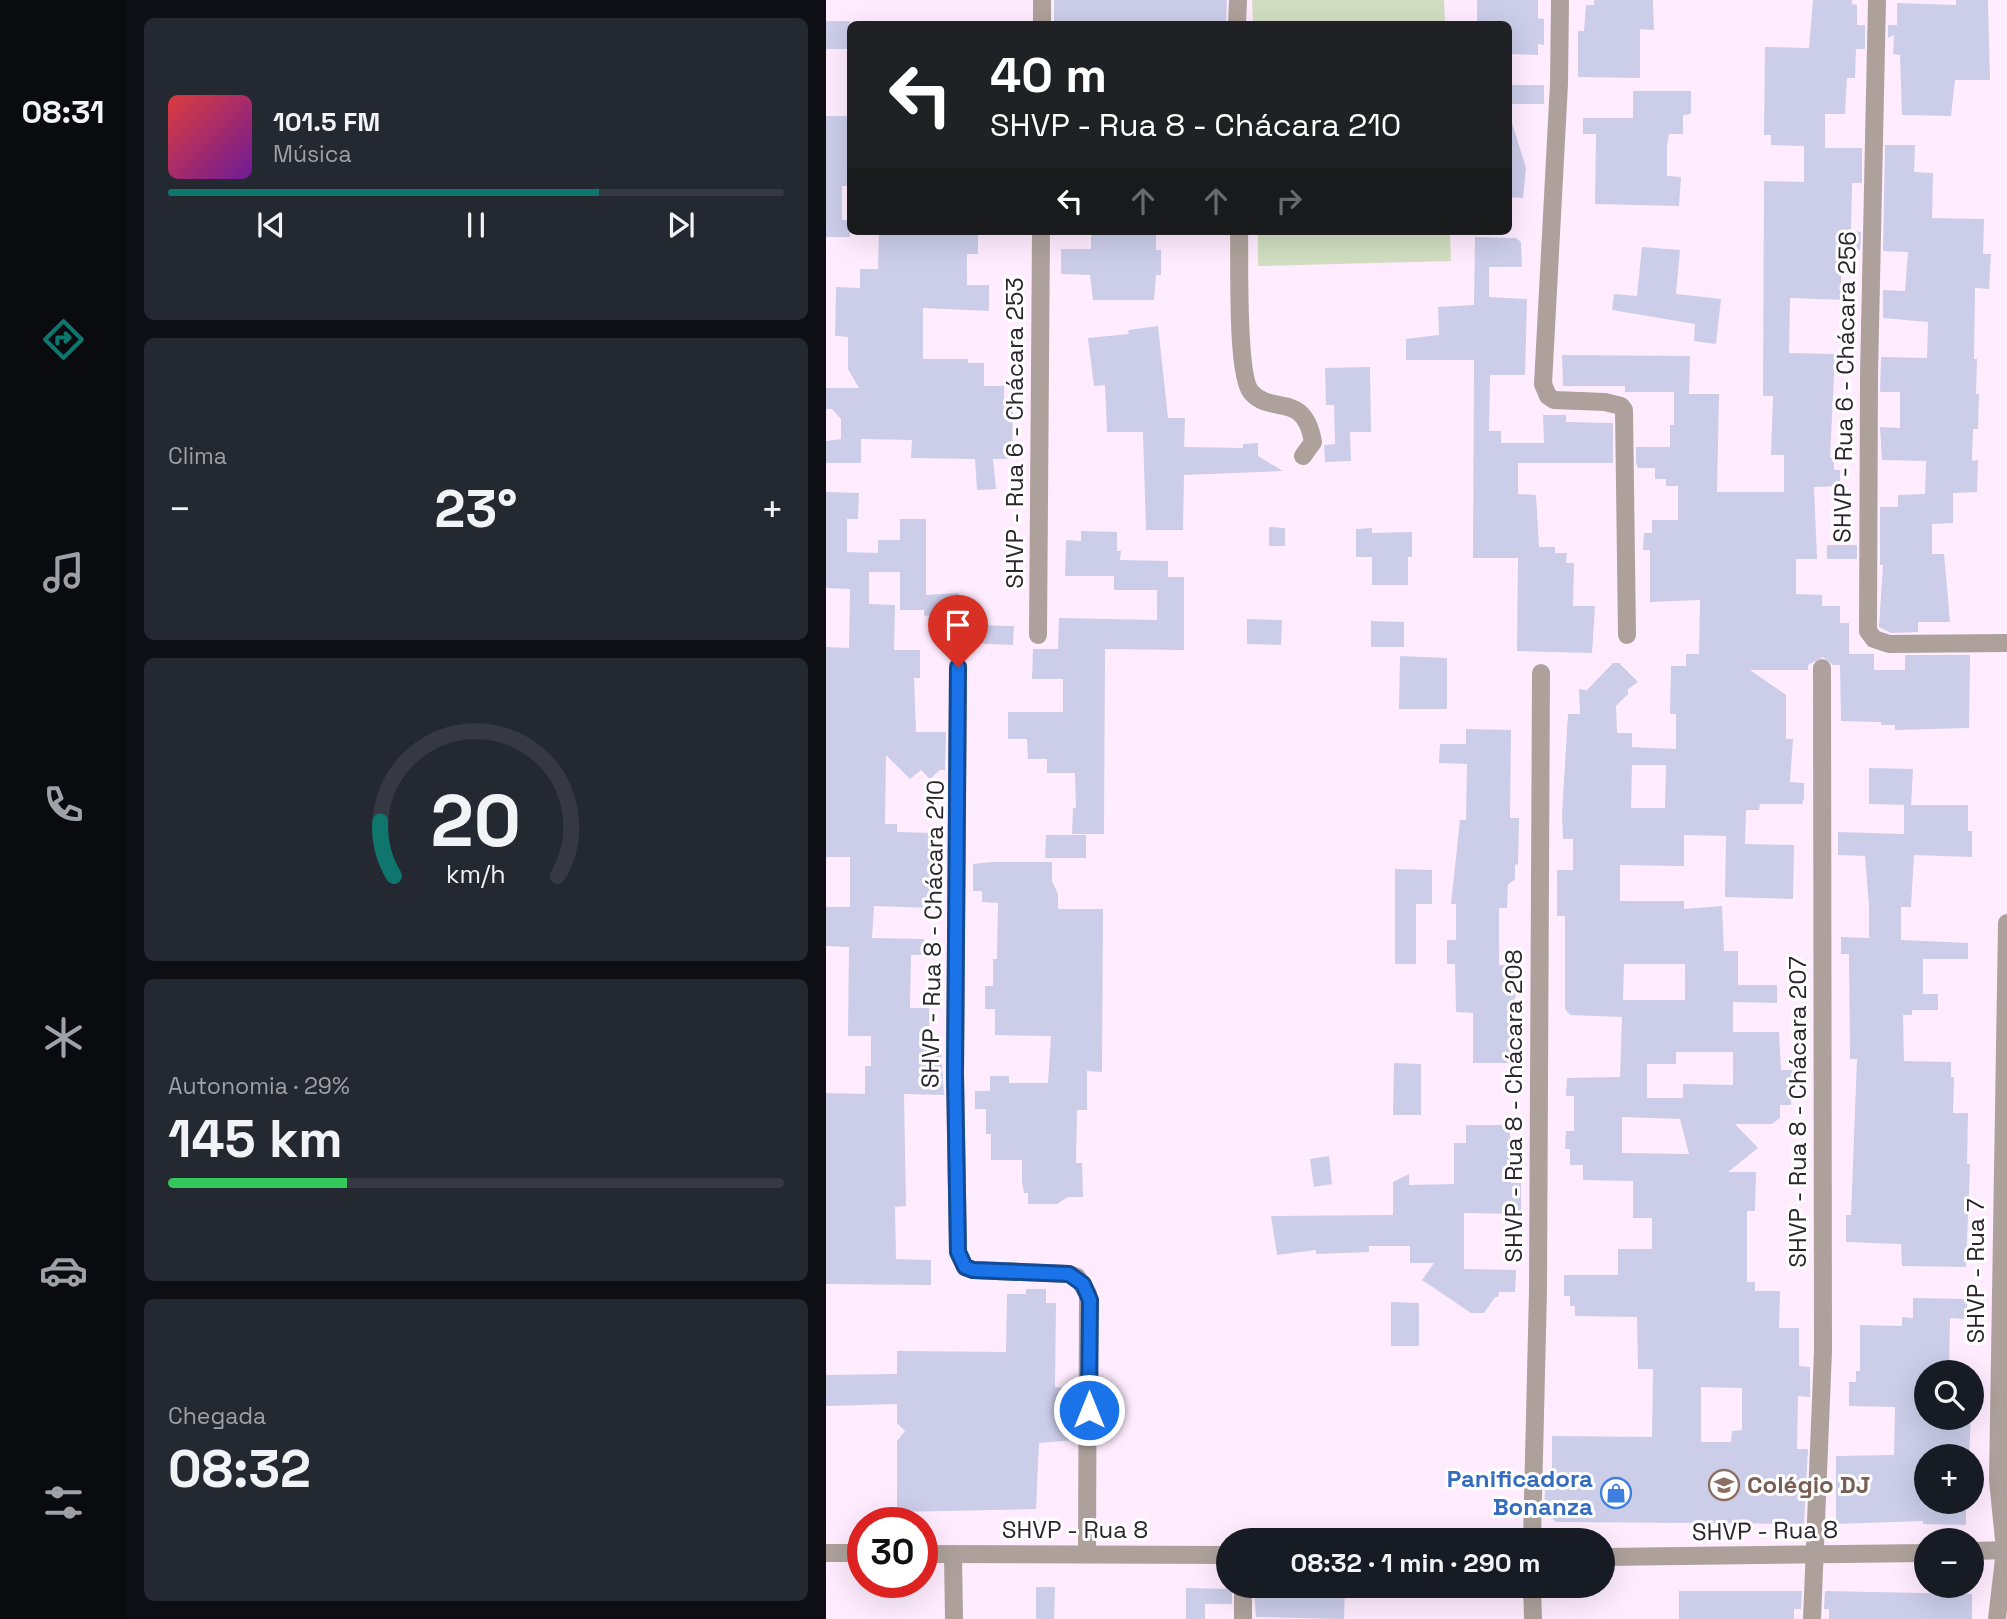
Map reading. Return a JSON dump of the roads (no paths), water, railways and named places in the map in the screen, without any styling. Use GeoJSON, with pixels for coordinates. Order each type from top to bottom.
{"type":"FeatureCollection","features":[{"type":"Feature","properties":{"kind":"street"},"geometry":{"type":"LineString","coordinates":[[1042,0],[1042,21]]}},
{"type":"Feature","properties":{"kind":"street"},"geometry":{"type":"LineString","coordinates":[[1237,21],[1238,0]]}},
{"type":"Feature","properties":{"kind":"street"},"geometry":{"type":"LineString","coordinates":[[1560,0],[1559,84],[1543,384],[1554,400],[1605,402],[1621,406],[1624,410],[1628,635]]}},
{"type":"Feature","properties":{"kind":"street","name":"SHVP - Rua 6 - Chácara 256"},"geometry":{"type":"LineString","coordinates":[[1877,0],[1869,362],[1868,631],[1874,639],[1889,644],[2007,643]]}},
{"type":"Feature","properties":{"kind":"street","name":"SHVP - Rua 6 - Chácara 253"},"geometry":{"type":"LineString","coordinates":[[1038,635],[1041,235]]}},
{"type":"Feature","properties":{"kind":"street"},"geometry":{"type":"LineString","coordinates":[[1239,235],[1242,358],[1246,382],[1256,396],[1291,406],[1300,413],[1307,423],[1313,442],[1303,456]]}},
{"type":"Feature","properties":{"kind":"street","name":"SHVP - Rua 8 - Chácara 210"},"geometry":{"type":"LineString","coordinates":[[958,667],[955,1087],[958,1252],[965,1267],[973,1270],[1069,1274],[1083,1284],[1088,1294],[1087,1554]]}},
{"type":"Feature","properties":{"kind":"street","name":"SHVP - Rua 8 - Chácara 207"},"geometry":{"type":"LineString","coordinates":[[1812,1619],[1820,1493],[1823,1338],[1822,668]]}},
{"type":"Feature","properties":{"kind":"street","name":"SHVP - Rua 8 - Chácara 208"},"geometry":{"type":"LineString","coordinates":[[1532,1528],[1538,1276],[1541,673]]}},
{"type":"Feature","properties":{"kind":"street","name":"SHVP - Rua 7"},"geometry":{"type":"LineString","coordinates":[[1997,1619],[2006,1550],[1998,1480],[2007,923]]}},
{"type":"Feature","properties":{"kind":"street"},"geometry":{"type":"LineString","coordinates":[[1984,1551],[2006,1550]]}},
{"type":"Feature","properties":{"kind":"street"},"geometry":{"type":"LineString","coordinates":[[826,1553],[847,1553]]}},
{"type":"Feature","properties":{"kind":"street","name":"SHVP - Rua 8"},"geometry":{"type":"LineString","coordinates":[[1615,1557],[1914,1553]]}},
{"type":"Feature","properties":{"kind":"street","name":"SHVP - Rua 8"},"geometry":{"type":"LineString","coordinates":[[938,1554],[1216,1555]]}},
{"type":"Feature","properties":{"kind":"street"},"geometry":{"type":"LineString","coordinates":[[953,1554],[954,1619]]}},
{"type":"Feature","properties":{"kind":"street"},"geometry":{"type":"LineString","coordinates":[[1242,1619],[1243,1598]]}},
{"type":"Feature","properties":{"kind":"street"},"geometry":{"type":"LineString","coordinates":[[1532,1598],[1533,1619]]}},
{"type":"Feature","properties":{"kind":"place","name":"Colégio DJ"},"geometry":{"type":"Point","coordinates":[1724,1485]}},
{"type":"Feature","properties":{"kind":"place","name":"Panificadora Bonanza"},"geometry":{"type":"Point","coordinates":[1616,1493]}}]}
